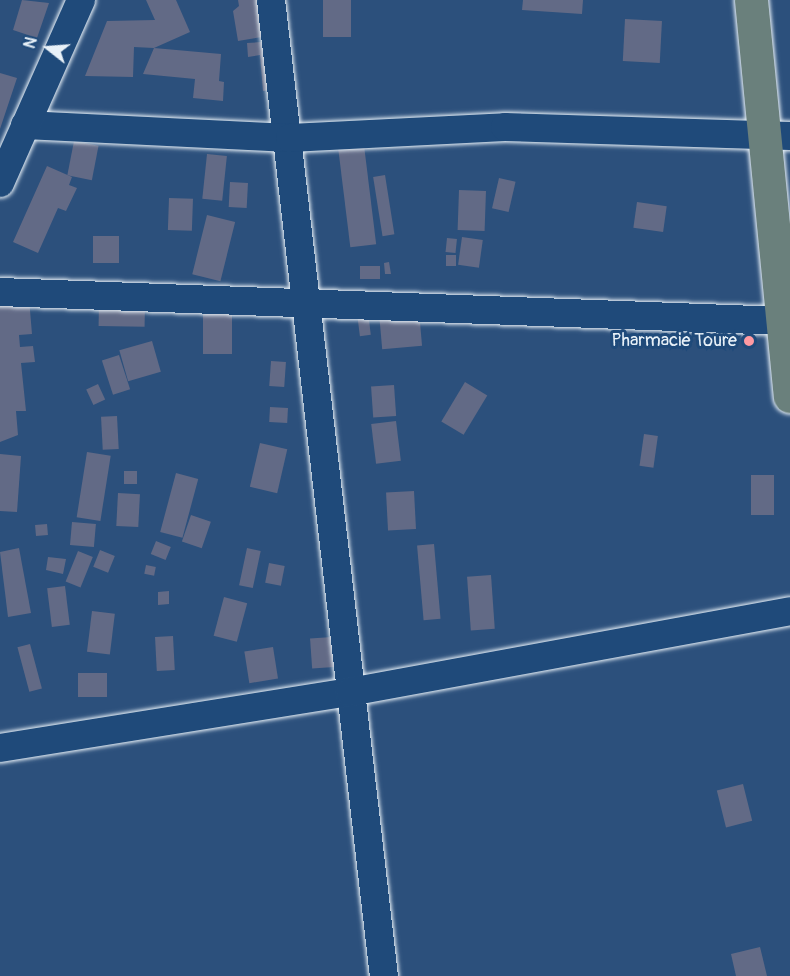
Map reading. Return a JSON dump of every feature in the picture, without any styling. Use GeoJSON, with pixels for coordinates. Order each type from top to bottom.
{"type":"FeatureCollection","features":[{"type":"Feature","properties":{"kind":"main road"},"geometry":{"type":"LineString","coordinates":[[751,0],[776,135],[782,321],[790,396]]}},
{"type":"Feature","properties":{"kind":"street"},"geometry":{"type":"LineString","coordinates":[[0,183],[81,0]]}},
{"type":"Feature","properties":{"kind":"street"},"geometry":{"type":"LineString","coordinates":[[271,0],[290,138],[350,692],[384,976]]}},
{"type":"Feature","properties":{"kind":"street"},"geometry":{"type":"LineString","coordinates":[[26,125],[290,138],[505,127],[776,135]]}},
{"type":"Feature","properties":{"kind":"street"},"geometry":{"type":"LineString","coordinates":[[0,292],[308,301],[782,321]]}},
{"type":"Feature","properties":{"kind":"street"},"geometry":{"type":"LineString","coordinates":[[0,748],[350,692],[790,610]]}},
{"type":"Feature","properties":{"kind":"building"},"geometry":{"type":"Polygon","coordinates":[[[22,0],[49,3],[37,38],[13,30],[22,0]]]}},
{"type":"Feature","properties":{"kind":"building"},"geometry":{"type":"Polygon","coordinates":[[[146,0],[176,0],[190,32],[154,48],[134,47],[133,77],[85,76],[107,21],[155,20],[146,0]]]}},
{"type":"Feature","properties":{"kind":"building"},"geometry":{"type":"Polygon","coordinates":[[[238,0],[268,0],[274,35],[238,41],[233,11],[239,6],[238,0]]]}},
{"type":"Feature","properties":{"kind":"building"},"geometry":{"type":"Polygon","coordinates":[[[323,0],[351,0],[351,37],[323,37],[323,0]]]}},
{"type":"Feature","properties":{"kind":"building"},"geometry":{"type":"Polygon","coordinates":[[[523,0],[583,0],[582,14],[522,10],[523,0]]]}},
{"type":"Feature","properties":{"kind":"building"},"geometry":{"type":"Polygon","coordinates":[[[625,19],[662,21],[660,63],[623,61],[625,19]]]}},
{"type":"Feature","properties":{"kind":"building"},"geometry":{"type":"Polygon","coordinates":[[[276,41],[281,89],[263,91],[260,55],[248,57],[247,43],[276,41]]]}},
{"type":"Feature","properties":{"kind":"building"},"geometry":{"type":"Polygon","coordinates":[[[154,48],[221,54],[219,81],[224,82],[223,101],[193,98],[195,79],[143,74],[154,48]]]}},
{"type":"Feature","properties":{"kind":"building"},"geometry":{"type":"Polygon","coordinates":[[[0,73],[17,78],[0,129],[0,73]]]}},
{"type":"Feature","properties":{"kind":"building"},"geometry":{"type":"Polygon","coordinates":[[[363,137],[376,244],[350,247],[337,140],[363,137]]]}},
{"type":"Feature","properties":{"kind":"building"},"geometry":{"type":"Polygon","coordinates":[[[74,141],[99,146],[92,180],[67,175],[74,141]]]}},
{"type":"Feature","properties":{"kind":"building"},"geometry":{"type":"Polygon","coordinates":[[[207,154],[227,156],[222,201],[202,199],[207,154]]]}},
{"type":"Feature","properties":{"kind":"building"},"geometry":{"type":"Polygon","coordinates":[[[47,166],[72,177],[69,185],[77,188],[66,211],[58,208],[38,253],[13,242],[47,166]]]}},
{"type":"Feature","properties":{"kind":"building"},"geometry":{"type":"Polygon","coordinates":[[[385,175],[394,234],[383,236],[373,177],[385,175]]]}},
{"type":"Feature","properties":{"kind":"building"},"geometry":{"type":"Polygon","coordinates":[[[499,178],[516,182],[509,212],[492,208],[499,178]]]}},
{"type":"Feature","properties":{"kind":"building"},"geometry":{"type":"Polygon","coordinates":[[[230,182],[248,183],[247,208],[229,207],[230,182]]]}},
{"type":"Feature","properties":{"kind":"building"},"geometry":{"type":"Polygon","coordinates":[[[459,190],[486,191],[485,231],[458,230],[459,190]]]}},
{"type":"Feature","properties":{"kind":"building"},"geometry":{"type":"Polygon","coordinates":[[[169,198],[193,199],[192,231],[168,230],[169,198]]]}},
{"type":"Feature","properties":{"kind":"building"},"geometry":{"type":"Polygon","coordinates":[[[637,202],[667,206],[663,232],[633,228],[637,202]]]}},
{"type":"Feature","properties":{"kind":"building"},"geometry":{"type":"Polygon","coordinates":[[[207,215],[235,222],[220,281],[192,274],[207,215]]]}},
{"type":"Feature","properties":{"kind":"building"},"geometry":{"type":"Polygon","coordinates":[[[93,236],[119,236],[119,263],[93,263],[93,236]]]}},
{"type":"Feature","properties":{"kind":"building"},"geometry":{"type":"Polygon","coordinates":[[[462,237],[483,240],[479,268],[458,265],[462,237]]]}},
{"type":"Feature","properties":{"kind":"building"},"geometry":{"type":"Polygon","coordinates":[[[447,238],[457,239],[455,253],[446,252],[447,238]]]}},
{"type":"Feature","properties":{"kind":"building"},"geometry":{"type":"Polygon","coordinates":[[[446,255],[456,255],[456,266],[446,266],[446,255]]]}},
{"type":"Feature","properties":{"kind":"building"},"geometry":{"type":"Polygon","coordinates":[[[389,262],[391,274],[385,274],[384,263],[389,262]]]}},
{"type":"Feature","properties":{"kind":"building"},"geometry":{"type":"Polygon","coordinates":[[[360,266],[380,266],[380,279],[360,279],[360,266]]]}},
{"type":"Feature","properties":{"kind":"building"},"geometry":{"type":"Polygon","coordinates":[[[29,298],[32,334],[19,335],[20,347],[33,346],[35,362],[21,363],[26,411],[16,411],[18,435],[0,442],[0,301],[29,298]]]}},
{"type":"Feature","properties":{"kind":"building"},"geometry":{"type":"Polygon","coordinates":[[[99,302],[145,303],[145,327],[99,326],[99,302]]]}},
{"type":"Feature","properties":{"kind":"building"},"geometry":{"type":"Polygon","coordinates":[[[203,307],[232,307],[232,354],[203,354],[203,307]]]}},
{"type":"Feature","properties":{"kind":"building"},"geometry":{"type":"Polygon","coordinates":[[[419,311],[422,346],[382,349],[379,314],[419,311]]]}},
{"type":"Feature","properties":{"kind":"building"},"geometry":{"type":"Polygon","coordinates":[[[368,312],[371,335],[360,336],[357,313],[368,312]]]}},
{"type":"Feature","properties":{"kind":"building"},"geometry":{"type":"Polygon","coordinates":[[[152,341],[161,372],[128,381],[119,350],[152,341]]]}},
{"type":"Feature","properties":{"kind":"building"},"geometry":{"type":"Polygon","coordinates":[[[119,355],[130,389],[113,395],[102,361],[119,355]]]}},
{"type":"Feature","properties":{"kind":"building"},"geometry":{"type":"Polygon","coordinates":[[[271,361],[286,362],[284,387],[269,386],[271,361]]]}},
{"type":"Feature","properties":{"kind":"building"},"geometry":{"type":"Polygon","coordinates":[[[465,382],[487,395],[464,435],[441,421],[465,382]]]}},
{"type":"Feature","properties":{"kind":"building"},"geometry":{"type":"Polygon","coordinates":[[[98,384],[105,399],[93,405],[86,389],[98,384]]]}},
{"type":"Feature","properties":{"kind":"building"},"geometry":{"type":"Polygon","coordinates":[[[394,385],[396,416],[373,418],[371,387],[394,385]]]}},
{"type":"Feature","properties":{"kind":"building"},"geometry":{"type":"Polygon","coordinates":[[[270,407],[288,408],[287,423],[269,422],[270,407]]]}},
{"type":"Feature","properties":{"kind":"building"},"geometry":{"type":"Polygon","coordinates":[[[117,416],[119,449],[103,450],[101,417],[117,416]]]}},
{"type":"Feature","properties":{"kind":"building"},"geometry":{"type":"Polygon","coordinates":[[[396,421],[401,461],[376,464],[371,424],[396,421]]]}},
{"type":"Feature","properties":{"kind":"building"},"geometry":{"type":"Polygon","coordinates":[[[644,434],[658,436],[653,468],[640,466],[644,434]]]}},
{"type":"Feature","properties":{"kind":"building"},"geometry":{"type":"Polygon","coordinates":[[[260,443],[287,449],[277,493],[250,487],[260,443]]]}},
{"type":"Feature","properties":{"kind":"building"},"geometry":{"type":"Polygon","coordinates":[[[87,452],[111,456],[100,521],[77,517],[87,452]]]}},
{"type":"Feature","properties":{"kind":"building"},"geometry":{"type":"Polygon","coordinates":[[[0,454],[21,456],[17,512],[0,511],[0,454]]]}},
{"type":"Feature","properties":{"kind":"building"},"geometry":{"type":"Polygon","coordinates":[[[124,471],[137,471],[137,484],[124,484],[124,471]]]}},
{"type":"Feature","properties":{"kind":"building"},"geometry":{"type":"Polygon","coordinates":[[[176,473],[198,479],[182,538],[160,532],[176,473]]]}},
{"type":"Feature","properties":{"kind":"building"},"geometry":{"type":"Polygon","coordinates":[[[751,475],[774,475],[774,515],[751,515],[751,475]]]}},
{"type":"Feature","properties":{"kind":"building"},"geometry":{"type":"Polygon","coordinates":[[[414,491],[416,529],[388,530],[386,492],[414,491]]]}},
{"type":"Feature","properties":{"kind":"building"},"geometry":{"type":"Polygon","coordinates":[[[118,493],[140,494],[138,527],[116,526],[118,493]]]}},
{"type":"Feature","properties":{"kind":"building"},"geometry":{"type":"Polygon","coordinates":[[[191,515],[211,522],[202,548],[182,541],[191,515]]]}},
{"type":"Feature","properties":{"kind":"building"},"geometry":{"type":"Polygon","coordinates":[[[72,522],[96,524],[94,547],[70,545],[72,522]]]}},
{"type":"Feature","properties":{"kind":"building"},"geometry":{"type":"Polygon","coordinates":[[[47,524],[48,535],[36,536],[35,525],[47,524]]]}},
{"type":"Feature","properties":{"kind":"building"},"geometry":{"type":"Polygon","coordinates":[[[156,541],[171,547],[166,560],[151,554],[156,541]]]}},
{"type":"Feature","properties":{"kind":"building"},"geometry":{"type":"Polygon","coordinates":[[[434,544],[441,619],[424,620],[417,545],[434,544]]]}},
{"type":"Feature","properties":{"kind":"building"},"geometry":{"type":"Polygon","coordinates":[[[19,548],[31,613],[8,617],[0,552],[19,548]]]}},
{"type":"Feature","properties":{"kind":"building"},"geometry":{"type":"Polygon","coordinates":[[[247,548],[261,551],[253,588],[239,585],[247,548]]]}},
{"type":"Feature","properties":{"kind":"building"},"geometry":{"type":"Polygon","coordinates":[[[100,550],[115,556],[108,573],[93,567],[100,550]]]}},
{"type":"Feature","properties":{"kind":"building"},"geometry":{"type":"Polygon","coordinates":[[[78,551],[93,557],[80,588],[66,582],[78,551]]]}},
{"type":"Feature","properties":{"kind":"building"},"geometry":{"type":"Polygon","coordinates":[[[48,557],[66,559],[63,574],[46,570],[48,557]]]}},
{"type":"Feature","properties":{"kind":"building"},"geometry":{"type":"Polygon","coordinates":[[[269,563],[285,566],[281,586],[265,583],[269,563]]]}},
{"type":"Feature","properties":{"kind":"building"},"geometry":{"type":"Polygon","coordinates":[[[146,565],[156,567],[154,576],[144,574],[146,565]]]}},
{"type":"Feature","properties":{"kind":"building"},"geometry":{"type":"Polygon","coordinates":[[[491,575],[495,629],[471,631],[467,577],[491,575]]]}},
{"type":"Feature","properties":{"kind":"building"},"geometry":{"type":"Polygon","coordinates":[[[65,586],[70,625],[52,627],[47,588],[65,586]]]}},
{"type":"Feature","properties":{"kind":"building"},"geometry":{"type":"Polygon","coordinates":[[[169,591],[169,604],[158,605],[158,592],[169,591]]]}},
{"type":"Feature","properties":{"kind":"building"},"geometry":{"type":"Polygon","coordinates":[[[224,597],[247,603],[237,642],[214,636],[224,597]]]}},
{"type":"Feature","properties":{"kind":"building"},"geometry":{"type":"Polygon","coordinates":[[[92,611],[115,614],[110,654],[87,652],[92,611]]]}},
{"type":"Feature","properties":{"kind":"building"},"geometry":{"type":"Polygon","coordinates":[[[173,636],[175,670],[157,671],[155,637],[173,636]]]}},
{"type":"Feature","properties":{"kind":"building"},"geometry":{"type":"Polygon","coordinates":[[[332,637],[334,667],[312,668],[310,639],[332,637]]]}},
{"type":"Feature","properties":{"kind":"building"},"geometry":{"type":"Polygon","coordinates":[[[30,644],[42,688],[29,692],[17,647],[30,644]]]}},
{"type":"Feature","properties":{"kind":"building"},"geometry":{"type":"Polygon","coordinates":[[[273,647],[278,679],[249,683],[244,652],[273,647]]]}},
{"type":"Feature","properties":{"kind":"building"},"geometry":{"type":"Polygon","coordinates":[[[78,673],[107,673],[107,697],[78,697],[78,673]]]}},
{"type":"Feature","properties":{"kind":"building"},"geometry":{"type":"Polygon","coordinates":[[[743,784],[752,821],[726,827],[717,791],[743,784]]]}},
{"type":"Feature","properties":{"kind":"building"},"geometry":{"type":"Polygon","coordinates":[[[760,947],[767,976],[736,976],[731,954],[760,947]]]}},
{"type":"Feature","properties":{"kind":"place","name":"Pharmacie Toure"},"geometry":{"type":"Point","coordinates":[749,341]}}]}
